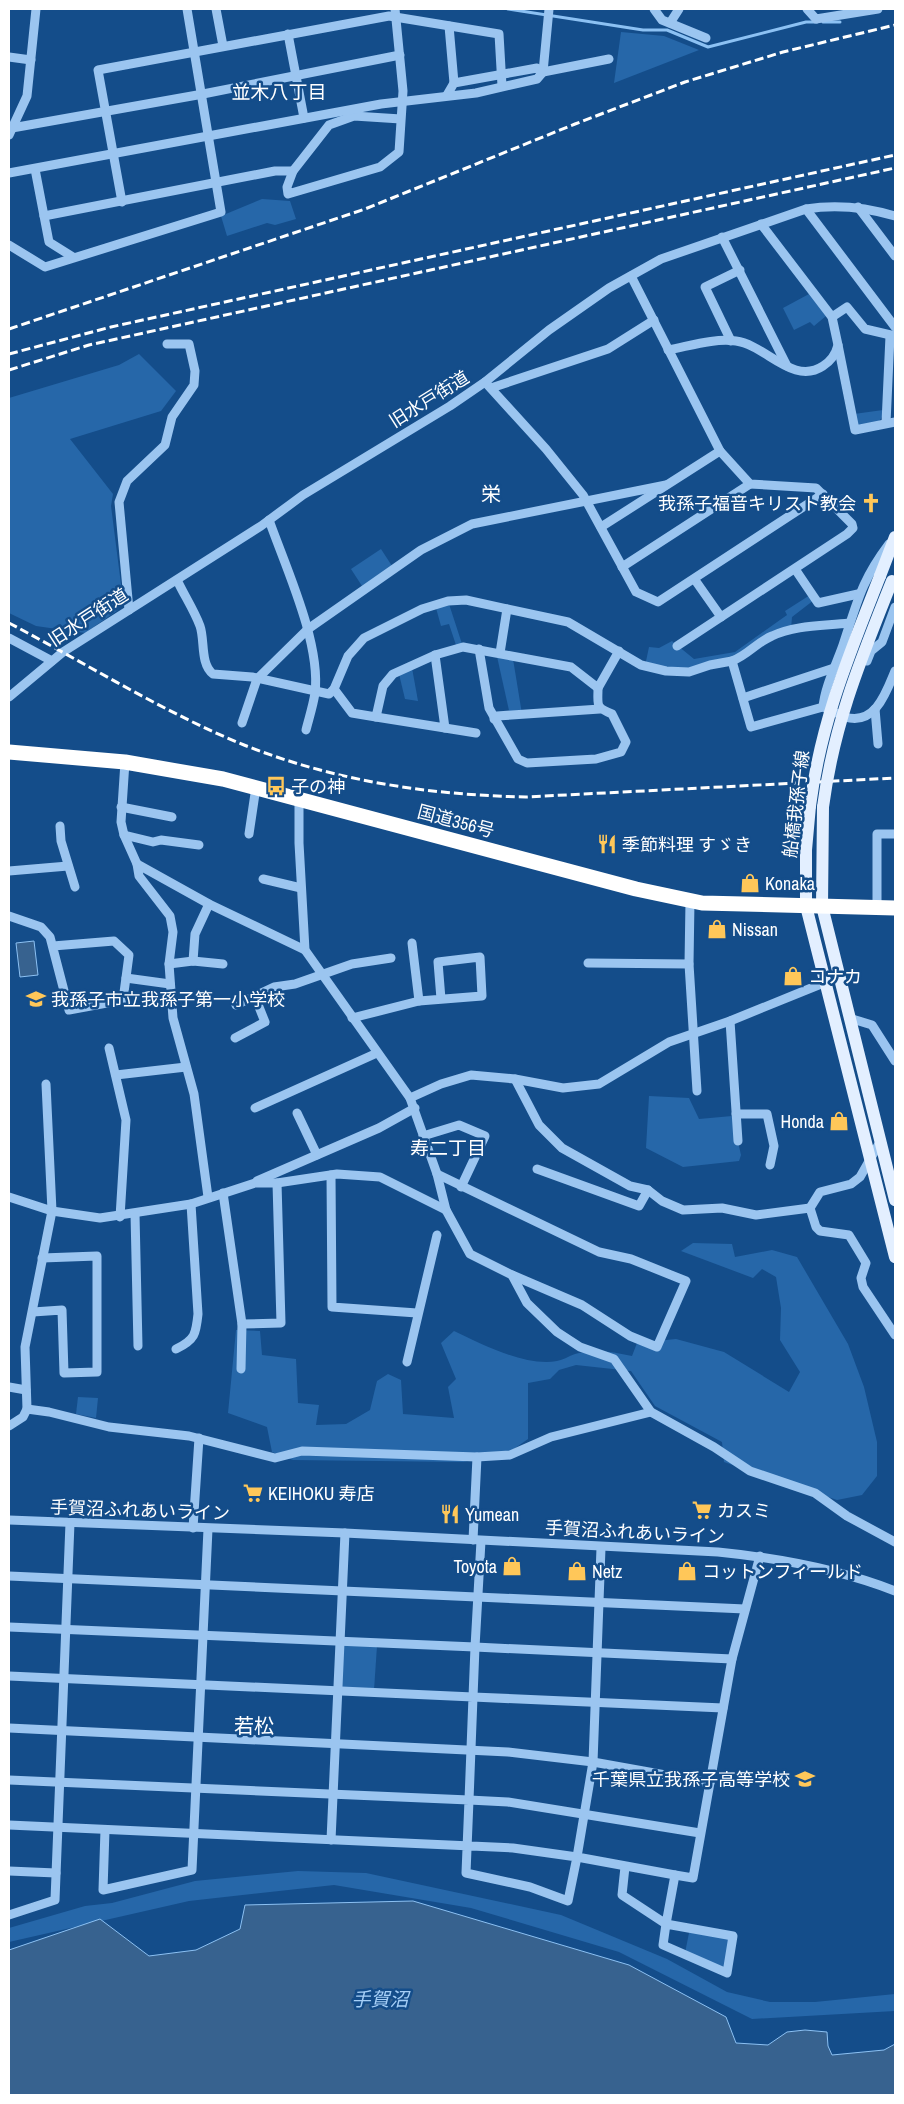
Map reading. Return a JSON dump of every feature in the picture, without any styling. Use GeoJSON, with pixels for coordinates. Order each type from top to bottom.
{"type":"FeatureCollection","features":[{"type":"Feature","properties":{"kind":"highway","name":"国道356号"},"geometry":{"type":"LineString","coordinates":[[9,752],[125,762],[185,771],[299,798],[636,889],[690,901],[736,905],[895,908]]}},
{"type":"Feature","properties":{"kind":"main road","name":"船橋我孫子線"},"geometry":{"type":"LineString","coordinates":[[895,536],[889,576],[844,703],[831,757],[823,807],[822,906],[895,1200]]}},
{"type":"Feature","properties":{"kind":"main road","name":"船橋我孫子線"},"geometry":{"type":"LineString","coordinates":[[889,576],[832,699],[818,755],[810,806],[806,850],[806,906],[895,1257]]}},
{"type":"Feature","properties":{"kind":"street"},"geometry":{"type":"LineString","coordinates":[[10,131],[27,96],[36,9]]}},
{"type":"Feature","properties":{"kind":"street"},"geometry":{"type":"LineString","coordinates":[[9,245],[44,267],[221,212],[187,9]]}},
{"type":"Feature","properties":{"kind":"street"},"geometry":{"type":"LineString","coordinates":[[216,9],[223,46]]}},
{"type":"Feature","properties":{"kind":"street"},"geometry":{"type":"LineString","coordinates":[[9,173],[403,101],[476,93],[537,79],[543,72],[549,9]]}},
{"type":"Feature","properties":{"kind":"street"},"geometry":{"type":"LineString","coordinates":[[654,9],[662,20],[706,38]]}},
{"type":"Feature","properties":{"kind":"street"},"geometry":{"type":"LineString","coordinates":[[670,23],[679,9]]}},
{"type":"Feature","properties":{"kind":"street"},"geometry":{"type":"LineString","coordinates":[[807,9],[816,19],[854,11],[878,9]]}},
{"type":"Feature","properties":{"kind":"street"},"geometry":{"type":"LineString","coordinates":[[395,13],[403,101],[400,119],[399,152],[380,168],[288,194],[287,187],[293,171],[329,125],[354,116],[400,119]]}},
{"type":"Feature","properties":{"kind":"street"},"geometry":{"type":"LineString","coordinates":[[122,202],[98,70],[389,16],[395,13],[449,26],[499,34],[502,86]]}},
{"type":"Feature","properties":{"kind":"street"},"geometry":{"type":"LineString","coordinates":[[447,95],[454,83],[449,26]]}},
{"type":"Feature","properties":{"kind":"street"},"geometry":{"type":"LineString","coordinates":[[288,34],[304,118]]}},
{"type":"Feature","properties":{"kind":"street"},"geometry":{"type":"LineString","coordinates":[[10,131],[400,55]]}},
{"type":"Feature","properties":{"kind":"street"},"geometry":{"type":"LineString","coordinates":[[9,58],[31,60]]}},
{"type":"Feature","properties":{"kind":"street"},"geometry":{"type":"LineString","coordinates":[[454,83],[537,68],[543,72],[608,59]]}},
{"type":"Feature","properties":{"kind":"street"},"geometry":{"type":"LineString","coordinates":[[35,169],[49,242],[73,257]]}},
{"type":"Feature","properties":{"kind":"street"},"geometry":{"type":"LineString","coordinates":[[44,216],[275,171],[293,171]]}},
{"type":"Feature","properties":{"kind":"street","name":"旧水戸街道"},"geometry":{"type":"LineString","coordinates":[[9,697],[52,660],[269,520],[303,495],[488,385],[549,330],[630,276],[661,260],[806,209],[824,206],[858,207],[895,216]]}},
{"type":"Feature","properties":{"kind":"street"},"geometry":{"type":"LineString","coordinates":[[858,207],[895,256]]}},
{"type":"Feature","properties":{"kind":"street"},"geometry":{"type":"LineString","coordinates":[[806,209],[895,327]]}},
{"type":"Feature","properties":{"kind":"street"},"geometry":{"type":"LineString","coordinates":[[761,224],[832,317],[854,430],[891,423],[893,336],[865,329],[847,307],[832,317]]}},
{"type":"Feature","properties":{"kind":"street"},"geometry":{"type":"LineString","coordinates":[[722,237],[787,366]]}},
{"type":"Feature","properties":{"kind":"street"},"geometry":{"type":"LineString","coordinates":[[731,341],[705,287],[740,270]]}},
{"type":"Feature","properties":{"kind":"street"},"geometry":{"type":"LineString","coordinates":[[630,276],[720,451],[750,484]]}},
{"type":"Feature","properties":{"kind":"street"},"geometry":{"type":"LineString","coordinates":[[654,320],[608,349],[488,385],[546,448],[586,502],[636,592],[658,602],[695,580],[823,494]]}},
{"type":"Feature","properties":{"kind":"street"},"geometry":{"type":"LineString","coordinates":[[668,350],[731,341],[750,344],[801,372],[816,371],[828,363],[838,345]]}},
{"type":"Feature","properties":{"kind":"street"},"geometry":{"type":"LineString","coordinates":[[129,610],[119,502],[127,481],[165,444],[172,417],[190,391],[195,379],[189,344],[167,344]]}},
{"type":"Feature","properties":{"kind":"street"},"geometry":{"type":"LineString","coordinates":[[601,527],[720,451]]}},
{"type":"Feature","properties":{"kind":"street"},"geometry":{"type":"LineString","coordinates":[[622,567],[750,484],[816,488],[850,520],[853,528],[795,569],[677,646]]}},
{"type":"Feature","properties":{"kind":"street"},"geometry":{"type":"LineString","coordinates":[[242,723],[256,679],[308,629],[421,550],[472,524],[666,485]]}},
{"type":"Feature","properties":{"kind":"street"},"geometry":{"type":"LineString","coordinates":[[269,520],[308,629],[313,652],[315,692],[306,730]]}},
{"type":"Feature","properties":{"kind":"street"},"geometry":{"type":"LineString","coordinates":[[823,707],[824,698],[858,594],[873,566],[895,536]]}},
{"type":"Feature","properties":{"kind":"street"},"geometry":{"type":"LineString","coordinates":[[795,569],[818,603],[858,594]]}},
{"type":"Feature","properties":{"kind":"street"},"geometry":{"type":"LineString","coordinates":[[177,580],[200,626],[209,670],[213,674],[256,679],[328,694],[334,689],[348,656],[364,638],[422,609],[448,601],[466,600],[568,622],[641,665],[666,672],[689,672],[710,665],[732,661],[743,657],[769,637],[787,630],[849,623]]}},
{"type":"Feature","properties":{"kind":"street"},"geometry":{"type":"LineString","coordinates":[[695,580],[721,617]]}},
{"type":"Feature","properties":{"kind":"street"},"geometry":{"type":"LineString","coordinates":[[845,717],[871,651],[882,642],[895,607]]}},
{"type":"Feature","properties":{"kind":"street"},"geometry":{"type":"LineString","coordinates":[[500,653],[507,609]]}},
{"type":"Feature","properties":{"kind":"street"},"geometry":{"type":"LineString","coordinates":[[9,638],[52,660]]}},
{"type":"Feature","properties":{"kind":"street"},"geometry":{"type":"LineString","coordinates":[[376,717],[383,686],[393,674],[435,655],[462,647],[571,667],[598,688]]}},
{"type":"Feature","properties":{"kind":"street"},"geometry":{"type":"LineString","coordinates":[[479,649],[489,708],[494,719],[507,737],[518,759],[527,763],[596,759],[621,752],[626,742],[612,714],[600,709],[497,716],[494,719]]}},
{"type":"Feature","properties":{"kind":"street"},"geometry":{"type":"LineString","coordinates":[[600,709],[598,688],[620,651]]}},
{"type":"Feature","properties":{"kind":"street"},"geometry":{"type":"LineString","coordinates":[[435,655],[445,728]]}},
{"type":"Feature","properties":{"kind":"street"},"geometry":{"type":"LineString","coordinates":[[732,661],[751,727],[823,707],[854,720],[867,716],[875,709],[891,688],[895,671]]}},
{"type":"Feature","properties":{"kind":"street"},"geometry":{"type":"LineString","coordinates":[[743,698],[834,668]]}},
{"type":"Feature","properties":{"kind":"street"},"geometry":{"type":"LineString","coordinates":[[334,689],[352,713],[476,733]]}},
{"type":"Feature","properties":{"kind":"street"},"geometry":{"type":"LineString","coordinates":[[875,709],[878,744]]}},
{"type":"Feature","properties":{"kind":"street"},"geometry":{"type":"LineString","coordinates":[[125,762],[121,807],[121,822],[124,835],[137,864],[139,876],[170,916],[174,932],[169,964],[173,1018],[194,1094],[208,1197]]}},
{"type":"Feature","properties":{"kind":"street"},"geometry":{"type":"LineString","coordinates":[[249,834],[256,788]]}},
{"type":"Feature","properties":{"kind":"street"},"geometry":{"type":"LineString","coordinates":[[299,798],[301,888],[305,950]]}},
{"type":"Feature","properties":{"kind":"street"},"geometry":{"type":"LineString","coordinates":[[121,807],[172,817]]}},
{"type":"Feature","properties":{"kind":"street"},"geometry":{"type":"LineString","coordinates":[[60,826],[68,866],[75,887]]}},
{"type":"Feature","properties":{"kind":"street"},"geometry":{"type":"LineString","coordinates":[[876,908],[877,834],[895,834]]}},
{"type":"Feature","properties":{"kind":"street"},"geometry":{"type":"LineString","coordinates":[[124,835],[153,842],[161,840],[199,845]]}},
{"type":"Feature","properties":{"kind":"street"},"geometry":{"type":"LineString","coordinates":[[137,864],[209,904],[305,950],[410,1098],[415,1108],[446,1210],[470,1254],[582,1304],[630,1336],[658,1347],[686,1281],[631,1259],[599,1252],[461,1188],[436,1174]]}},
{"type":"Feature","properties":{"kind":"street"},"geometry":{"type":"LineString","coordinates":[[9,871],[68,866]]}},
{"type":"Feature","properties":{"kind":"street"},"geometry":{"type":"LineString","coordinates":[[263,878],[301,888]]}},
{"type":"Feature","properties":{"kind":"street"},"geometry":{"type":"LineString","coordinates":[[690,901],[689,964],[697,1091]]}},
{"type":"Feature","properties":{"kind":"street"},"geometry":{"type":"LineString","coordinates":[[193,961],[195,934],[209,904]]}},
{"type":"Feature","properties":{"kind":"street"},"geometry":{"type":"LineString","coordinates":[[9,916],[41,928],[50,937],[69,1010],[123,1000],[129,955],[114,941],[53,946]]}},
{"type":"Feature","properties":{"kind":"street"},"geometry":{"type":"LineString","coordinates":[[412,943],[419,1001]]}},
{"type":"Feature","properties":{"kind":"street"},"geometry":{"type":"LineString","coordinates":[[352,1018],[419,1001],[482,996],[480,957],[438,962],[441,999]]}},
{"type":"Feature","properties":{"kind":"street"},"geometry":{"type":"LineString","coordinates":[[236,1005],[274,987],[295,984],[352,964],[391,958]]}},
{"type":"Feature","properties":{"kind":"street"},"geometry":{"type":"LineString","coordinates":[[169,964],[193,961],[223,964]]}},
{"type":"Feature","properties":{"kind":"street"},"geometry":{"type":"LineString","coordinates":[[588,963],[689,964]]}},
{"type":"Feature","properties":{"kind":"street"},"geometry":{"type":"LineString","coordinates":[[126,978],[170,984]]}},
{"type":"Feature","properties":{"kind":"street"},"geometry":{"type":"LineString","coordinates":[[410,1098],[441,1084],[471,1075],[516,1079],[563,1088],[598,1084],[669,1042],[693,1032],[730,1021],[826,982]]}},
{"type":"Feature","properties":{"kind":"street"},"geometry":{"type":"LineString","coordinates":[[235,1038],[265,1022],[255,997]]}},
{"type":"Feature","properties":{"kind":"street"},"geometry":{"type":"LineString","coordinates":[[850,1018],[872,1025],[895,1061]]}},
{"type":"Feature","properties":{"kind":"street"},"geometry":{"type":"LineString","coordinates":[[730,1021],[738,1141]]}},
{"type":"Feature","properties":{"kind":"street"},"geometry":{"type":"LineString","coordinates":[[108,1048],[126,1120],[120,1217]]}},
{"type":"Feature","properties":{"kind":"street"},"geometry":{"type":"LineString","coordinates":[[255,1108],[377,1053]]}},
{"type":"Feature","properties":{"kind":"street"},"geometry":{"type":"LineString","coordinates":[[116,1075],[186,1067]]}},
{"type":"Feature","properties":{"kind":"street"},"geometry":{"type":"LineString","coordinates":[[516,1079],[539,1125],[562,1148],[630,1186],[648,1190],[662,1201],[683,1210],[722,1208],[756,1214],[810,1208]]}},
{"type":"Feature","properties":{"kind":"street"},"geometry":{"type":"LineString","coordinates":[[9,1426],[23,1417],[27,1409],[25,1347],[52,1211],[46,1084]]}},
{"type":"Feature","properties":{"kind":"street"},"geometry":{"type":"LineString","coordinates":[[9,1197],[52,1211],[100,1218],[120,1217],[192,1204],[208,1197],[255,1183],[379,1128],[415,1108]]}},
{"type":"Feature","properties":{"kind":"street"},"geometry":{"type":"LineString","coordinates":[[297,1113],[318,1155]]}},
{"type":"Feature","properties":{"kind":"street"},"geometry":{"type":"LineString","coordinates":[[736,1114],[767,1114],[774,1146],[770,1164]]}},
{"type":"Feature","properties":{"kind":"street"},"geometry":{"type":"LineString","coordinates":[[423,1136],[459,1125],[485,1136],[461,1188]]}},
{"type":"Feature","properties":{"kind":"street"},"geometry":{"type":"LineString","coordinates":[[880,1142],[860,1177],[851,1184],[820,1192],[810,1208],[816,1227],[820,1231],[849,1235],[855,1241],[866,1263],[860,1278],[863,1287],[895,1335]]}},
{"type":"Feature","properties":{"kind":"street"},"geometry":{"type":"LineString","coordinates":[[537,1170],[639,1206],[648,1190]]}},
{"type":"Feature","properties":{"kind":"street"},"geometry":{"type":"LineString","coordinates":[[255,1183],[277,1183],[337,1174],[380,1177],[446,1210]]}},
{"type":"Feature","properties":{"kind":"street"},"geometry":{"type":"LineString","coordinates":[[331,1176],[332,1307],[417,1313]]}},
{"type":"Feature","properties":{"kind":"street"},"geometry":{"type":"LineString","coordinates":[[242,1324],[280,1323],[277,1183]]}},
{"type":"Feature","properties":{"kind":"street"},"geometry":{"type":"LineString","coordinates":[[223,1193],[242,1324],[241,1369]]}},
{"type":"Feature","properties":{"kind":"street"},"geometry":{"type":"LineString","coordinates":[[176,1348],[190,1342],[197,1330],[198,1314],[192,1204]]}},
{"type":"Feature","properties":{"kind":"street"},"geometry":{"type":"LineString","coordinates":[[134,1214],[138,1346]]}},
{"type":"Feature","properties":{"kind":"street"},"geometry":{"type":"LineString","coordinates":[[407,1362],[417,1313],[437,1235]]}},
{"type":"Feature","properties":{"kind":"street"},"geometry":{"type":"LineString","coordinates":[[33,1312],[62,1310],[64,1373],[97,1372],[97,1256],[42,1258]]}},
{"type":"Feature","properties":{"kind":"street"},"geometry":{"type":"LineString","coordinates":[[512,1274],[527,1303],[557,1332],[580,1346],[614,1359],[650,1412],[714,1447],[750,1471],[814,1494],[854,1520],[895,1542]]}},
{"type":"Feature","properties":{"kind":"street"},"geometry":{"type":"LineString","coordinates":[[9,1387],[26,1390]]}},
{"type":"Feature","properties":{"kind":"street"},"geometry":{"type":"LineString","coordinates":[[27,1409],[49,1412],[109,1427],[199,1438],[275,1458],[302,1451],[477,1457],[510,1455],[552,1437],[650,1412]]}},
{"type":"Feature","properties":{"kind":"street"},"geometry":{"type":"LineString","coordinates":[[193,1528],[199,1438]]}},
{"type":"Feature","properties":{"kind":"street"},"geometry":{"type":"LineString","coordinates":[[477,1457],[478,1597],[466,1873],[530,1887],[568,1901],[593,1762],[601,1548]]}},
{"type":"Feature","properties":{"kind":"street","name":"手賀沼ふれあいライン"},"geometry":{"type":"LineString","coordinates":[[9,1520],[345,1533],[601,1548],[678,1549],[760,1556],[822,1569],[895,1591]]}},
{"type":"Feature","properties":{"kind":"street"},"geometry":{"type":"LineString","coordinates":[[9,1915],[54,1900],[70,1523]]}},
{"type":"Feature","properties":{"kind":"street"},"geometry":{"type":"LineString","coordinates":[[105,1830],[103,1890],[192,1870],[208,1529]]}},
{"type":"Feature","properties":{"kind":"street"},"geometry":{"type":"LineString","coordinates":[[331,1840],[345,1533]]}},
{"type":"Feature","properties":{"kind":"street"},"geometry":{"type":"LineString","coordinates":[[9,1825],[513,1848],[693,1878],[732,1660],[760,1556]]}},
{"type":"Feature","properties":{"kind":"street"},"geometry":{"type":"LineString","coordinates":[[9,1576],[745,1609]]}},
{"type":"Feature","properties":{"kind":"street"},"geometry":{"type":"LineString","coordinates":[[9,1627],[340,1640],[732,1660]]}},
{"type":"Feature","properties":{"kind":"street"},"geometry":{"type":"LineString","coordinates":[[9,1676],[723,1708]]}},
{"type":"Feature","properties":{"kind":"street"},"geometry":{"type":"LineString","coordinates":[[9,1728],[471,1749],[593,1762],[710,1783]]}},
{"type":"Feature","properties":{"kind":"street"},"geometry":{"type":"LineString","coordinates":[[9,1780],[508,1802],[700,1833]]}},
{"type":"Feature","properties":{"kind":"street"},"geometry":{"type":"LineString","coordinates":[[625,1866],[622,1895],[666,1924],[733,1936],[727,1973],[663,1945],[666,1924],[675,1875]]}},
{"type":"Feature","properties":{"kind":"street"},"geometry":{"type":"LineString","coordinates":[[9,1870],[56,1873]]}},
{"type":"Feature","properties":{"kind":"shaded area"},"geometry":{"type":"Polygon","coordinates":[[[621,32],[664,36],[699,50],[614,83],[621,32]]]}},
{"type":"Feature","properties":{"kind":"shaded area"},"geometry":{"type":"Polygon","coordinates":[[[262,199],[290,201],[296,219],[275,225],[267,223],[227,236],[221,216],[262,199]]]}},
{"type":"Feature","properties":{"kind":"shaded area"},"geometry":{"type":"Polygon","coordinates":[[[809,294],[826,316],[814,326],[810,322],[794,330],[783,308],[809,294]]]}},
{"type":"Feature","properties":{"kind":"shaded area"},"geometry":{"type":"Polygon","coordinates":[[[139,354],[176,391],[161,411],[70,439],[113,494],[111,506],[122,592],[118,610],[85,633],[36,626],[9,613],[9,398],[119,365],[139,354]]]}},
{"type":"Feature","properties":{"kind":"shaded area"},"geometry":{"type":"Polygon","coordinates":[[[883,410],[881,419],[876,423],[860,427],[856,424],[854,414],[883,410]]]}},
{"type":"Feature","properties":{"kind":"shaded area"},"geometry":{"type":"Polygon","coordinates":[[[381,549],[392,566],[362,586],[351,569],[381,549]]]}},
{"type":"Feature","properties":{"kind":"shaded area"},"geometry":{"type":"Polygon","coordinates":[[[810,595],[814,600],[792,617],[791,629],[743,657],[689,672],[645,666],[649,647],[659,648],[672,641],[694,659],[735,652],[787,615],[785,611],[810,595]]]}},
{"type":"Feature","properties":{"kind":"shaded area"},"geometry":{"type":"Polygon","coordinates":[[[449,604],[463,647],[457,648],[449,624],[441,626],[436,608],[449,604]]]}},
{"type":"Feature","properties":{"kind":"shaded area"},"geometry":{"type":"Polygon","coordinates":[[[496,652],[513,659],[522,714],[510,715],[496,652]]]}},
{"type":"Feature","properties":{"kind":"shaded area"},"geometry":{"type":"Polygon","coordinates":[[[412,668],[418,701],[405,699],[399,674],[412,668]]]}},
{"type":"Feature","properties":{"kind":"shaded area"},"geometry":{"type":"Polygon","coordinates":[[[649,1096],[689,1098],[699,1119],[732,1116],[741,1155],[739,1161],[683,1167],[646,1148],[649,1096]]]}},
{"type":"Feature","properties":{"kind":"shaded area"},"geometry":{"type":"Polygon","coordinates":[[[693,1243],[732,1244],[735,1257],[772,1250],[797,1257],[848,1344],[864,1387],[877,1442],[877,1476],[862,1495],[837,1500],[724,1462],[722,1442],[655,1406],[631,1371],[576,1365],[559,1370],[550,1379],[528,1383],[528,1439],[511,1451],[463,1462],[293,1460],[272,1452],[267,1427],[228,1413],[236,1330],[260,1331],[262,1355],[296,1359],[298,1403],[319,1405],[316,1425],[346,1424],[370,1410],[377,1381],[388,1374],[401,1380],[403,1414],[454,1418],[448,1387],[456,1379],[441,1343],[454,1331],[518,1358],[545,1362],[589,1351],[611,1352],[632,1356],[637,1343],[676,1339],[724,1352],[789,1392],[800,1372],[780,1340],[781,1308],[776,1277],[762,1269],[753,1278],[681,1251],[693,1243]]]}},
{"type":"Feature","properties":{"kind":"shaded area"},"geometry":{"type":"Polygon","coordinates":[[[78,1397],[98,1398],[96,1418],[76,1414],[78,1397]]]}},
{"type":"Feature","properties":{"kind":"shaded area"},"geometry":{"type":"Polygon","coordinates":[[[342,1643],[377,1646],[374,1690],[339,1688],[342,1643]]]}},
{"type":"Feature","properties":{"kind":"shaded area"},"geometry":{"type":"Polygon","coordinates":[[[298,1871],[366,1873],[561,1915],[667,1959],[727,1992],[770,2002],[815,2002],[895,1994],[895,2011],[752,2019],[619,1952],[471,1908],[334,1885],[189,1901],[9,1942],[9,1928],[85,1906],[112,1903],[195,1881],[298,1871]]]}},
{"type":"Feature","properties":{"kind":"shaded area"},"geometry":{"type":"Polygon","coordinates":[[[690,1928],[733,1936],[727,1972],[685,1953],[690,1928]]]}},
{"type":"Feature","properties":{"kind":"water"},"geometry":{"type":"Polygon","coordinates":[[[34,941],[38,975],[20,977],[16,943],[34,941]]]}},
{"type":"Feature","properties":{"kind":"water","name":"手賀沼"},"geometry":{"type":"Polygon","coordinates":[[[413,1901],[629,1965],[726,2017],[736,2043],[768,2045],[787,2032],[805,2030],[827,2032],[828,2046],[832,2055],[884,2050],[895,2044],[895,2095],[9,2095],[9,1950],[100,1919],[149,1956],[196,1950],[240,1929],[245,1905],[413,1901]]]}},
{"type":"Feature","properties":{"kind":"waterway"},"geometry":{"type":"LineString","coordinates":[[508,9],[643,30],[667,30],[708,47],[806,22],[817,22]]}},
{"type":"Feature","properties":{"kind":"waterway"},"geometry":{"type":"LineString","coordinates":[[823,22],[840,22]]}},
{"type":"Feature","properties":{"kind":"railway"},"geometry":{"type":"LineString","coordinates":[[9,329],[365,209],[575,124],[685,82],[783,52],[895,25]]}},
{"type":"Feature","properties":{"kind":"railway"},"geometry":{"type":"LineString","coordinates":[[9,354],[111,327],[895,155]]}},
{"type":"Feature","properties":{"kind":"railway"},"geometry":{"type":"LineString","coordinates":[[9,370],[89,345],[895,168]]}},
{"type":"Feature","properties":{"kind":"railway"},"geometry":{"type":"LineString","coordinates":[[9,623],[155,703],[244,745],[313,768],[383,784],[454,793],[526,797],[895,778]]}},
{"type":"Feature","properties":{"kind":"place","name":"我孫子福音キリスト教会"},"geometry":{"type":"Point","coordinates":[871,503]}},
{"type":"Feature","properties":{"kind":"place","name":"子の神"},"geometry":{"type":"Point","coordinates":[276,786]}},
{"type":"Feature","properties":{"kind":"place","name":"季節料理 すゞき"},"geometry":{"type":"Point","coordinates":[607,844]}},
{"type":"Feature","properties":{"kind":"place","name":"Konaka"},"geometry":{"type":"Point","coordinates":[750,883]}},
{"type":"Feature","properties":{"kind":"place","name":"Nissan"},"geometry":{"type":"Point","coordinates":[717,929]}},
{"type":"Feature","properties":{"kind":"place","name":"コナカ"},"geometry":{"type":"Point","coordinates":[793,976]}},
{"type":"Feature","properties":{"kind":"place","name":"我孫子市立我孫子第一小学校"},"geometry":{"type":"Point","coordinates":[36,999]}},
{"type":"Feature","properties":{"kind":"place","name":"Honda"},"geometry":{"type":"Point","coordinates":[839,1121]}},
{"type":"Feature","properties":{"kind":"place","name":"KEIHOKU 寿店"},"geometry":{"type":"Point","coordinates":[253,1493]}},
{"type":"Feature","properties":{"kind":"place","name":"カスミ"},"geometry":{"type":"Point","coordinates":[702,1510]}},
{"type":"Feature","properties":{"kind":"place","name":"Yumean"},"geometry":{"type":"Point","coordinates":[450,1514]}},
{"type":"Feature","properties":{"kind":"place","name":"Toyota"},"geometry":{"type":"Point","coordinates":[512,1566]}},
{"type":"Feature","properties":{"kind":"place","name":"Netz"},"geometry":{"type":"Point","coordinates":[577,1571]}},
{"type":"Feature","properties":{"kind":"place","name":"コットンフィールド"},"geometry":{"type":"Point","coordinates":[687,1571]}},
{"type":"Feature","properties":{"kind":"place","name":"千葉県立我孫子高等学校"},"geometry":{"type":"Point","coordinates":[805,1779]}},
{"type":"Feature","properties":{"kind":"district","name":"並木八丁目"},"geometry":{"type":"Point","coordinates":[279,92]}},
{"type":"Feature","properties":{"kind":"district","name":"栄"},"geometry":{"type":"Point","coordinates":[491,493]}},
{"type":"Feature","properties":{"kind":"district","name":"寿二丁目"},"geometry":{"type":"Point","coordinates":[448,1148]}},
{"type":"Feature","properties":{"kind":"district","name":"若松"},"geometry":{"type":"Point","coordinates":[254,1725]}}]}
